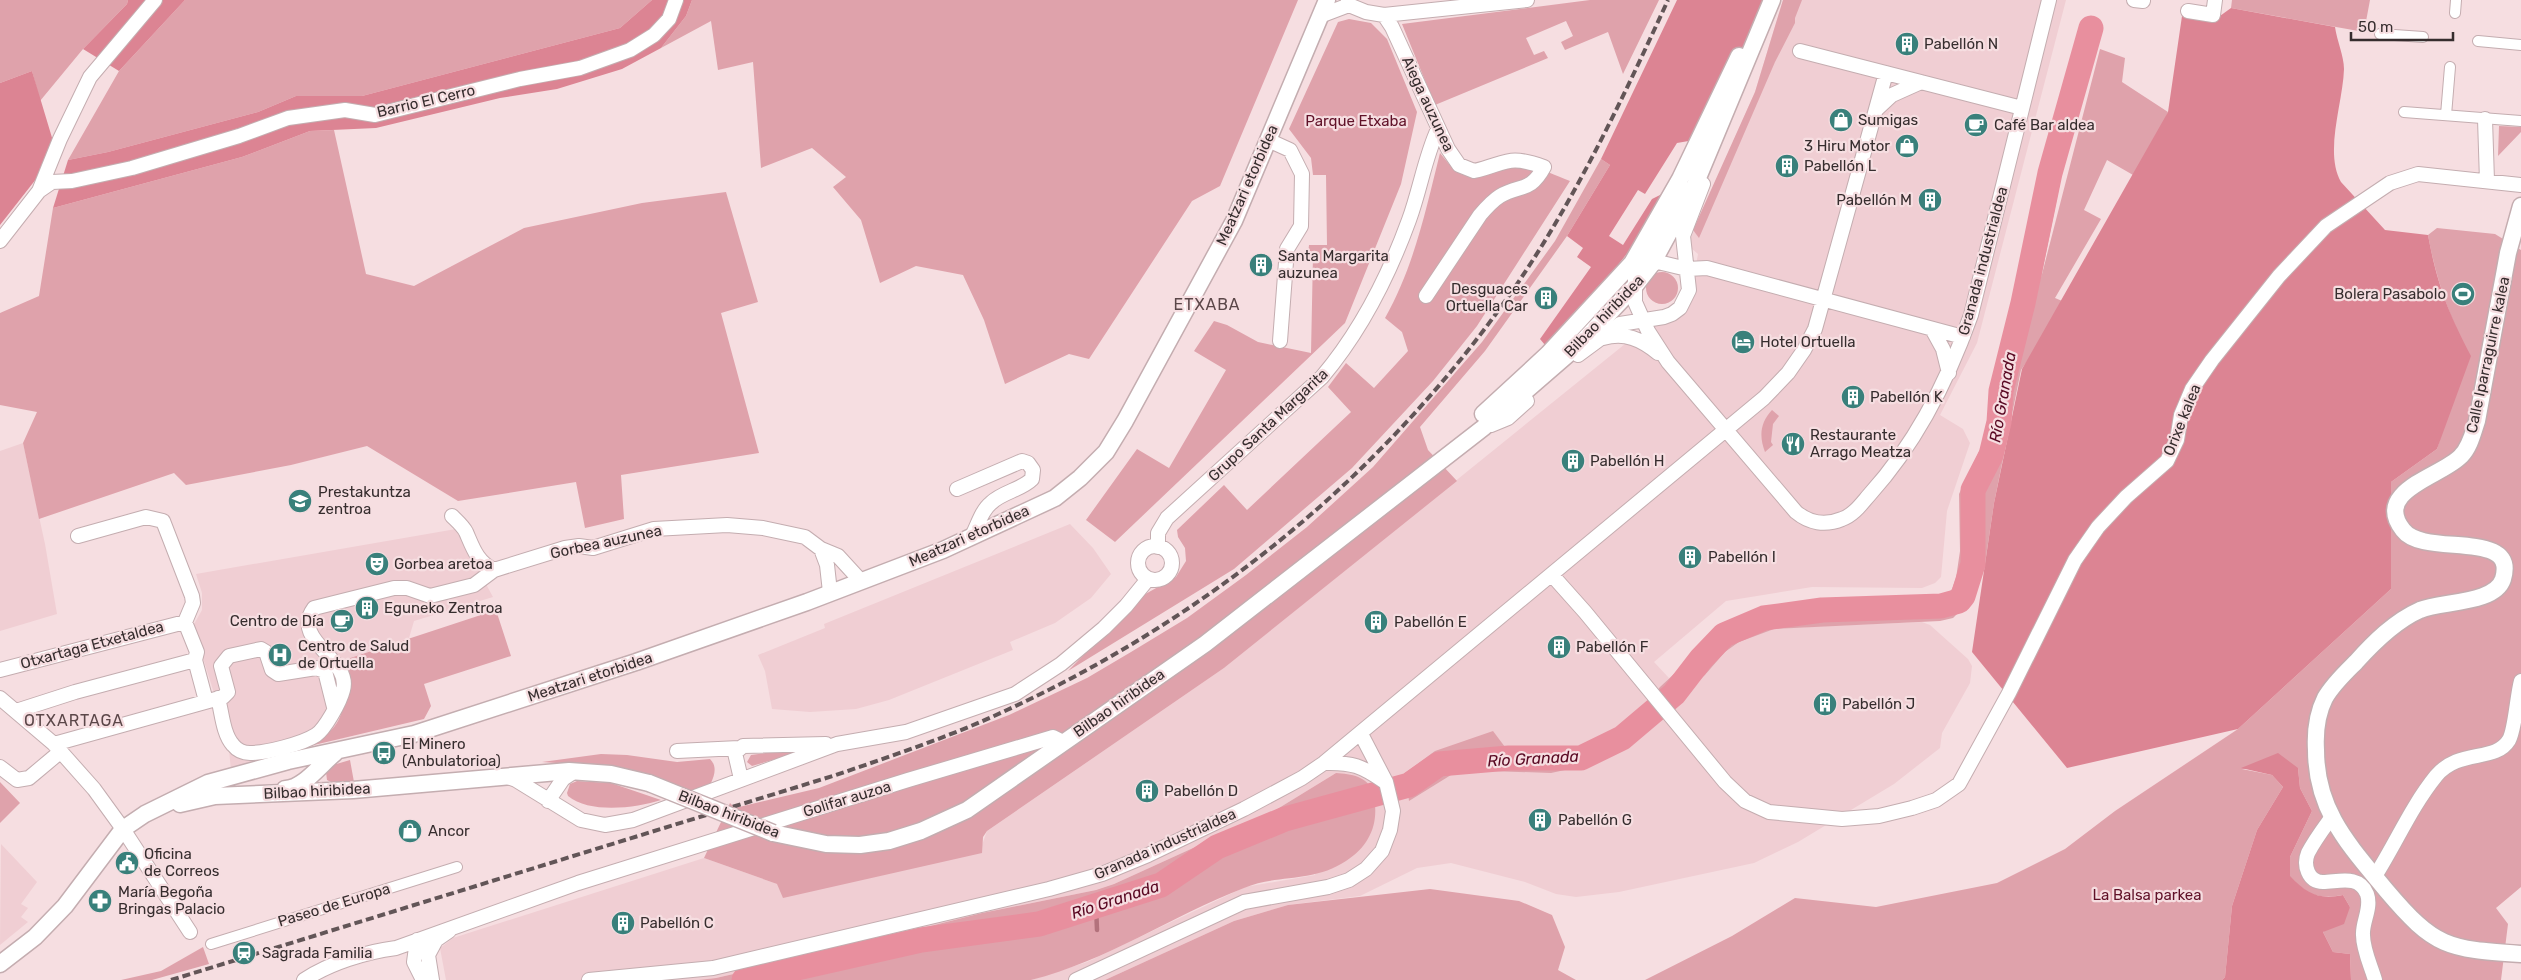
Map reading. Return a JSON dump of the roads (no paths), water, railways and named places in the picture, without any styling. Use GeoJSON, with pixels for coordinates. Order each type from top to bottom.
{"type":"FeatureCollection","features":[{"type":"Feature","properties":{"kind":"street"},"geometry":{"type":"LineString","coordinates":[[0,240],[39,191],[60,139],[90,76],[155,0]]}},
{"type":"Feature","properties":{"kind":"street","name":"Barrio El Cerro"},"geometry":{"type":"LineString","coordinates":[[39,191],[52,182],[72,181],[132,168],[239,136],[288,118],[344,110],[375,115],[520,79],[580,68],[630,50],[654,35],[669,19],[676,0]]}},
{"type":"Feature","properties":{"kind":"street"},"geometry":{"type":"LineString","coordinates":[[1338,3],[1366,12],[1384,15],[1454,4],[1527,0]]}},
{"type":"Feature","properties":{"kind":"street","name":"Bilbao hiribidea"},"geometry":{"type":"LineString","coordinates":[[1328,548],[1476,420],[1548,354],[1632,263],[1695,150],[1766,0]]}},
{"type":"Feature","properties":{"kind":"street","name":"Bilbao hiribidea"},"geometry":{"type":"LineString","coordinates":[[163,807],[234,790],[327,790],[405,786],[575,771],[611,774],[649,783],[773,833],[826,844],[860,845],[889,841],[921,831],[967,810],[1205,644],[1483,428],[1582,343],[1641,274],[1695,185],[1746,68],[1772,0]]}},
{"type":"Feature","properties":{"kind":"street","name":"Granada industrialdea"},"geometry":{"type":"LineString","coordinates":[[1668,362],[1796,512],[1805,519],[1826,523],[1843,519],[1853,513],[1897,463],[1914,436],[1949,373],[1963,338],[1971,315],[2049,0]]}},
{"type":"Feature","properties":{"kind":"street"},"geometry":{"type":"LineString","coordinates":[[2188,11],[2212,15],[2215,0]]}},
{"type":"Feature","properties":{"kind":"street"},"geometry":{"type":"LineString","coordinates":[[2455,12],[2456,0]]}},
{"type":"Feature","properties":{"kind":"street","name":"Meatzari etorbidea"},"geometry":{"type":"LineString","coordinates":[[163,807],[208,782],[285,754],[338,750],[414,734],[636,662],[943,550],[1055,498],[1080,478],[1106,452],[1234,221],[1320,16],[1338,3]]}},
{"type":"Feature","properties":{"kind":"street","name":"Aiega auzunea"},"geometry":{"type":"LineString","coordinates":[[1384,15],[1392,27],[1452,157],[1466,170],[1474,171],[1507,160],[1526,161],[1544,167],[1530,185],[1499,197],[1485,210],[1426,296]]}},
{"type":"Feature","properties":{"kind":"street"},"geometry":{"type":"LineString","coordinates":[[2380,34],[2423,37]]}},
{"type":"Feature","properties":{"kind":"street"},"geometry":{"type":"LineString","coordinates":[[2478,42],[2521,45]]}},
{"type":"Feature","properties":{"kind":"street"},"geometry":{"type":"LineString","coordinates":[[1800,51],[2022,108]]}},
{"type":"Feature","properties":{"kind":"street"},"geometry":{"type":"LineString","coordinates":[[2446,115],[2450,67]]}},
{"type":"Feature","properties":{"kind":"street"},"geometry":{"type":"LineString","coordinates":[[1483,428],[1508,418],[1596,340],[1620,324],[1643,318],[1664,317],[1680,308],[1689,290],[1683,236],[1686,224],[1744,88],[1746,68]]}},
{"type":"Feature","properties":{"kind":"street","name":"Granada industrialdea"},"geometry":{"type":"LineString","coordinates":[[589,980],[713,968],[1093,877],[1148,855],[1244,809],[1302,778],[1324,763],[1764,398],[1788,373],[1804,350],[1815,329],[1886,73]]}},
{"type":"Feature","properties":{"kind":"street"},"geometry":{"type":"LineString","coordinates":[[1876,110],[1892,95],[1921,82]]}},
{"type":"Feature","properties":{"kind":"street"},"geometry":{"type":"LineString","coordinates":[[2404,112],[2521,122]]}},
{"type":"Feature","properties":{"kind":"street"},"geometry":{"type":"LineString","coordinates":[[2485,119],[2488,181]]}},
{"type":"Feature","properties":{"kind":"street","name":"Grupo Santa Margarita"},"geometry":{"type":"LineString","coordinates":[[1158,547],[1158,533],[1167,518],[1322,377],[1338,359],[1381,286],[1396,252],[1409,220],[1438,128]]}},
{"type":"Feature","properties":{"kind":"street"},"geometry":{"type":"LineString","coordinates":[[1268,140],[1290,150],[1302,174],[1301,226],[1287,248],[1280,341]]}},
{"type":"Feature","properties":{"kind":"street"},"geometry":{"type":"LineString","coordinates":[[1668,362],[1648,331],[1635,302],[1645,255],[1669,216],[1687,180],[1695,150]]}},
{"type":"Feature","properties":{"kind":"street","name":"Orixe kalea"},"geometry":{"type":"LineString","coordinates":[[1552,575],[1672,716],[1725,782],[1745,801],[1769,812],[1842,820],[1879,816],[1936,800],[1958,784],[2009,693],[2075,560],[2098,527],[2126,497],[2167,461],[2177,440],[2182,415],[2192,389],[2279,276],[2326,226],[2390,182],[2418,174],[2521,185]]}},
{"type":"Feature","properties":{"kind":"street","name":"Calle Iparraguirre kalea"},"geometry":{"type":"LineString","coordinates":[[2331,818],[2318,776],[2315,737],[2320,711],[2334,685],[2362,655],[2399,622],[2416,612],[2436,605],[2488,594],[2500,585],[2503,579],[2502,564],[2499,557],[2489,549],[2473,545],[2427,543],[2409,536],[2398,522],[2396,506],[2399,498],[2412,485],[2448,467],[2468,447],[2477,421],[2508,253],[2521,206]]}},
{"type":"Feature","properties":{"kind":"street"},"geometry":{"type":"LineString","coordinates":[[1683,236],[1693,256],[1713,270]]}},
{"type":"Feature","properties":{"kind":"street"},"geometry":{"type":"LineString","coordinates":[[1548,354],[1564,347],[1630,277],[1666,263],[1686,269],[1713,270],[1963,338]]}},
{"type":"Feature","properties":{"kind":"street"},"geometry":{"type":"LineString","coordinates":[[1932,329],[1943,349],[1949,373]]}},
{"type":"Feature","properties":{"kind":"street"},"geometry":{"type":"LineString","coordinates":[[1596,340],[1624,335],[1645,343],[1668,362]]}},
{"type":"Feature","properties":{"kind":"street"},"geometry":{"type":"LineString","coordinates":[[957,489],[1022,462],[1028,463],[1033,470],[1032,479],[1027,483],[992,501],[986,507],[974,534]]}},
{"type":"Feature","properties":{"kind":"street"},"geometry":{"type":"LineString","coordinates":[[452,516],[465,530],[470,545],[484,565],[494,570]]}},
{"type":"Feature","properties":{"kind":"street","name":"Otxartaga Etxetaldea"},"geometry":{"type":"LineString","coordinates":[[78,536],[146,517],[163,521],[192,596],[193,603],[185,622],[197,652],[195,660],[228,738],[240,751],[285,754]]}},
{"type":"Feature","properties":{"kind":"street","name":"Gorbea auzunea"},"geometry":{"type":"LineString","coordinates":[[334,707],[344,690],[342,674],[336,663],[318,646],[312,635],[309,622],[310,614],[314,608],[394,588],[407,588],[430,596],[474,585],[494,570],[565,548],[579,546],[594,548],[654,529],[727,525],[763,528],[805,537],[821,548],[838,556],[860,580]]}},
{"type":"Feature","properties":{"kind":"street"},"geometry":{"type":"LineString","coordinates":[[1158,547],[1169,554],[1172,564],[1171,569],[1168,574],[1159,580],[1148,579],[1140,572],[1138,561],[1147,549],[1158,547]]}},
{"type":"Feature","properties":{"kind":"street"},"geometry":{"type":"LineString","coordinates":[[821,548],[827,565],[830,592]]}},
{"type":"Feature","properties":{"kind":"street"},"geometry":{"type":"LineString","coordinates":[[677,751],[738,748],[743,746],[837,744],[906,732],[1015,694],[1061,664],[1104,628],[1126,606],[1148,579]]}},
{"type":"Feature","properties":{"kind":"street","name":"Otxartaga Etxetaldea"},"geometry":{"type":"LineString","coordinates":[[0,670],[185,622]]}},
{"type":"Feature","properties":{"kind":"street"},"geometry":{"type":"LineString","coordinates":[[0,767],[17,780],[28,778],[57,748],[223,697],[228,692],[221,666],[229,656],[261,649],[266,652],[272,670],[278,674],[316,668],[325,671],[334,707],[327,723],[315,736],[285,754],[294,767],[298,790]]}},
{"type":"Feature","properties":{"kind":"street"},"geometry":{"type":"LineString","coordinates":[[16,711],[75,692],[195,660]]}},
{"type":"Feature","properties":{"kind":"street"},"geometry":{"type":"LineString","coordinates":[[2375,876],[2398,833],[2436,776],[2450,763],[2466,757],[2488,755],[2497,751],[2509,740],[2521,681]]}},
{"type":"Feature","properties":{"kind":"street"},"geometry":{"type":"LineString","coordinates":[[0,698],[57,748],[94,789],[123,828],[190,932]]}},
{"type":"Feature","properties":{"kind":"street"},"geometry":{"type":"LineString","coordinates":[[1076,980],[1244,902],[1300,894],[1349,880],[1366,869],[1382,851],[1390,830],[1393,811],[1386,782],[1360,734]]}},
{"type":"Feature","properties":{"kind":"street","name":"Golifar auzoa"},"geometry":{"type":"LineString","coordinates":[[304,980],[342,962],[381,950],[396,948],[578,883],[917,777],[1052,737],[1063,742]]}},
{"type":"Feature","properties":{"kind":"street"},"geometry":{"type":"LineString","coordinates":[[505,776],[516,780],[580,820],[605,825],[633,820],[837,744]]}},
{"type":"Feature","properties":{"kind":"street"},"geometry":{"type":"LineString","coordinates":[[738,748],[735,758],[741,779]]}},
{"type":"Feature","properties":{"kind":"street"},"geometry":{"type":"LineString","coordinates":[[298,790],[319,765],[338,750]]}},
{"type":"Feature","properties":{"kind":"street"},"geometry":{"type":"LineString","coordinates":[[1324,763],[1347,762],[1365,767],[1386,782]]}},
{"type":"Feature","properties":{"kind":"street"},"geometry":{"type":"LineString","coordinates":[[319,765],[318,776],[327,790]]}},
{"type":"Feature","properties":{"kind":"street"},"geometry":{"type":"LineString","coordinates":[[548,801],[563,779],[575,771]]}},
{"type":"Feature","properties":{"kind":"street"},"geometry":{"type":"LineString","coordinates":[[0,964],[35,937],[65,906],[123,828],[145,814],[163,807]]}},
{"type":"Feature","properties":{"kind":"street"},"geometry":{"type":"LineString","coordinates":[[2375,980],[2363,938],[2363,925],[2368,907],[2367,894],[2362,886],[2346,879],[2321,882],[2314,880],[2305,866],[2307,854],[2331,818],[2345,840],[2410,919],[2430,936],[2458,948],[2521,954]]}},
{"type":"Feature","properties":{"kind":"street","name":"Paseo de Europa"},"geometry":{"type":"LineString","coordinates":[[211,944],[457,867]]}},
{"type":"Feature","properties":{"kind":"street","name":"Golifar auzoa"},"geometry":{"type":"LineString","coordinates":[[428,955],[436,940],[460,924]]}},
{"type":"Feature","properties":{"kind":"street"},"geometry":{"type":"LineString","coordinates":[[417,940],[428,955],[425,975]]}},
{"type":"Feature","properties":{"kind":"street"},"geometry":{"type":"LineString","coordinates":[[417,940],[425,975]]}},
{"type":"Feature","properties":{"kind":"street"},"geometry":{"type":"LineString","coordinates":[[396,948],[425,975]]}},
{"type":"Feature","properties":{"kind":"waterway","name":"Río Granada"},"geometry":{"type":"LineString","coordinates":[[744,980],[921,940],[1039,924],[1161,885],[1217,847],[1285,819],[1409,785],[1439,764],[1509,758],[1581,758],[1622,738],[1674,694],[1701,659],[1724,635],[1764,618],[1822,610],[1941,606],[1959,601],[1963,596],[1973,564],[1973,490],[1991,455],[1999,422],[2001,391],[2023,303],[2050,173],[2091,28]]}},
{"type":"Feature","properties":{"kind":"waterway"},"geometry":{"type":"LineString","coordinates":[[1096,906],[1097,930]]}},
{"type":"Feature","properties":{"kind":"railway"},"geometry":{"type":"LineString","coordinates":[[171,980],[836,775],[944,737],[1007,710],[1082,672],[1154,630],[1224,584],[1290,533],[1352,477],[1410,418],[1465,354],[1515,287],[1558,218],[1598,147],[1668,0]]}},
{"type":"Feature","properties":{"kind":"place","name":"Pabellón N"},"geometry":{"type":"Point","coordinates":[1907,44]}},
{"type":"Feature","properties":{"kind":"place","name":"Sumigas"},"geometry":{"type":"Point","coordinates":[1841,120]}},
{"type":"Feature","properties":{"kind":"place","name":"Café Bar aldea"},"geometry":{"type":"Point","coordinates":[1976,125]}},
{"type":"Feature","properties":{"kind":"place","name":"3 Hiru Motor"},"geometry":{"type":"Point","coordinates":[1907,146]}},
{"type":"Feature","properties":{"kind":"place","name":"Pabellón L"},"geometry":{"type":"Point","coordinates":[1787,166]}},
{"type":"Feature","properties":{"kind":"place","name":"Pabellón M"},"geometry":{"type":"Point","coordinates":[1930,200]}},
{"type":"Feature","properties":{"kind":"place","name":"Santa Margarita auzunea"},"geometry":{"type":"Point","coordinates":[1261,265]}},
{"type":"Feature","properties":{"kind":"place","name":"Bolera Pasabolo"},"geometry":{"type":"Point","coordinates":[2463,294]}},
{"type":"Feature","properties":{"kind":"place","name":"Desguaces Ortuella Car"},"geometry":{"type":"Point","coordinates":[1546,298]}},
{"type":"Feature","properties":{"kind":"place","name":"Hotel Ortuella"},"geometry":{"type":"Point","coordinates":[1743,342]}},
{"type":"Feature","properties":{"kind":"place","name":"Pabellón K"},"geometry":{"type":"Point","coordinates":[1853,397]}},
{"type":"Feature","properties":{"kind":"place","name":"Restaurante Arrago Meatza"},"geometry":{"type":"Point","coordinates":[1793,444]}},
{"type":"Feature","properties":{"kind":"place","name":"Pabellón H"},"geometry":{"type":"Point","coordinates":[1573,461]}},
{"type":"Feature","properties":{"kind":"place","name":"Prestakuntza zentroa"},"geometry":{"type":"Point","coordinates":[300,501]}},
{"type":"Feature","properties":{"kind":"place","name":"Pabellón I"},"geometry":{"type":"Point","coordinates":[1690,557]}},
{"type":"Feature","properties":{"kind":"place","name":"Gorbea aretoa"},"geometry":{"type":"Point","coordinates":[377,564]}},
{"type":"Feature","properties":{"kind":"place","name":"Eguneko Zentroa"},"geometry":{"type":"Point","coordinates":[367,608]}},
{"type":"Feature","properties":{"kind":"place","name":"Centro de Día"},"geometry":{"type":"Point","coordinates":[342,621]}},
{"type":"Feature","properties":{"kind":"place","name":"Pabellón E"},"geometry":{"type":"Point","coordinates":[1376,622]}},
{"type":"Feature","properties":{"kind":"place","name":"Pabellón F"},"geometry":{"type":"Point","coordinates":[1559,647]}},
{"type":"Feature","properties":{"kind":"place","name":"Centro de Salud de Ortuella"},"geometry":{"type":"Point","coordinates":[280,655]}},
{"type":"Feature","properties":{"kind":"place","name":"Pabellón J"},"geometry":{"type":"Point","coordinates":[1825,704]}},
{"type":"Feature","properties":{"kind":"place","name":"El Minero (Anbulatorioa)"},"geometry":{"type":"Point","coordinates":[384,753]}},
{"type":"Feature","properties":{"kind":"place","name":"Pabellón D"},"geometry":{"type":"Point","coordinates":[1147,791]}},
{"type":"Feature","properties":{"kind":"place","name":"Pabellón G"},"geometry":{"type":"Point","coordinates":[1540,820]}},
{"type":"Feature","properties":{"kind":"place","name":"Ancor"},"geometry":{"type":"Point","coordinates":[410,831]}},
{"type":"Feature","properties":{"kind":"place","name":"Oficina de Correos"},"geometry":{"type":"Point","coordinates":[127,863]}},
{"type":"Feature","properties":{"kind":"place","name":"María Begoña Bringas Palacio"},"geometry":{"type":"Point","coordinates":[100,901]}},
{"type":"Feature","properties":{"kind":"place","name":"Pabellón C"},"geometry":{"type":"Point","coordinates":[623,923]}},
{"type":"Feature","properties":{"kind":"place","name":"Sagrada Familia"},"geometry":{"type":"Point","coordinates":[244,953]}},
{"type":"Feature","properties":{"kind":"district","name":"ETXABA"},"geometry":{"type":"Point","coordinates":[1207,304]}},
{"type":"Feature","properties":{"kind":"district","name":"OTXARTAGA"},"geometry":{"type":"Point","coordinates":[74,720]}},
{"type":"Feature","properties":{"kind":"park label","name":"Parque Etxaba"},"geometry":{"type":"Point","coordinates":[1356,121]}},
{"type":"Feature","properties":{"kind":"park label","name":"La Balsa parkea"},"geometry":{"type":"Point","coordinates":[2147,895]}}]}
